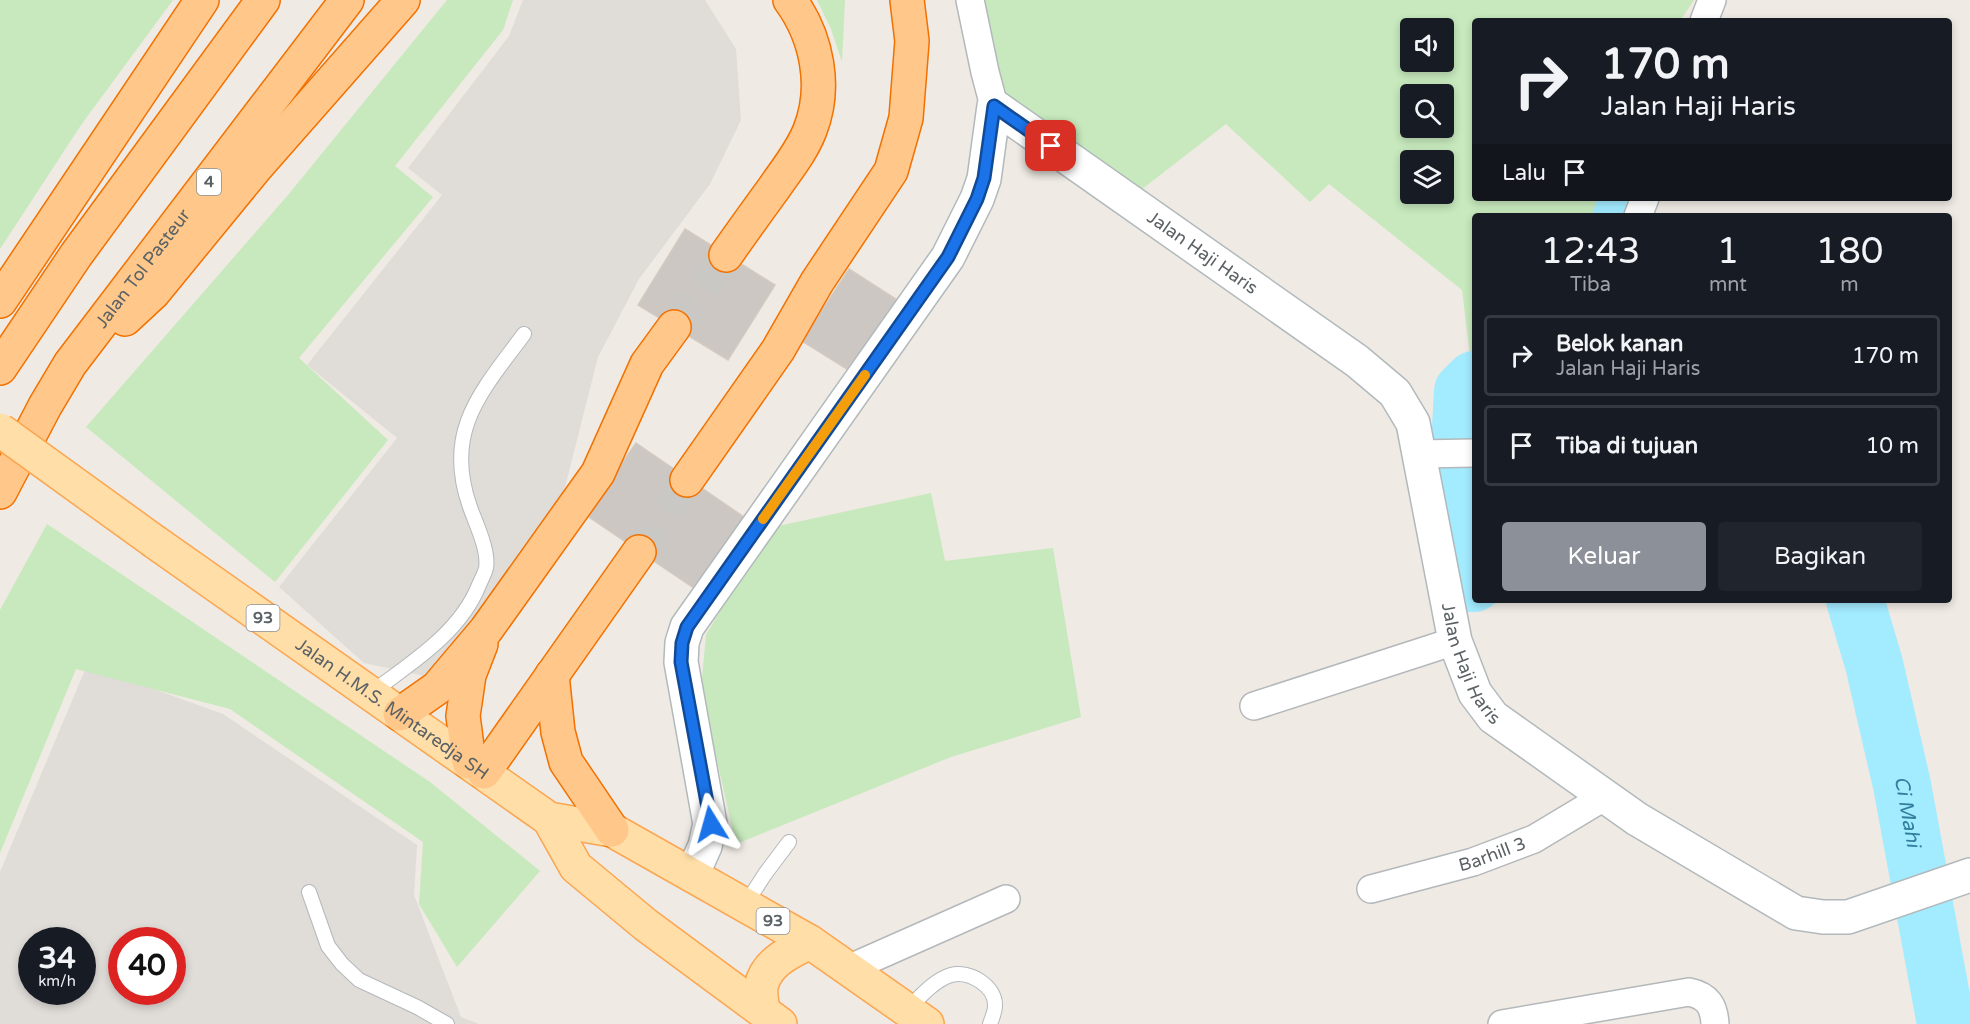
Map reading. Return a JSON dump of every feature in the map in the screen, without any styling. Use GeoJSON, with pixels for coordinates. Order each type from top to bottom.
{"type":"FeatureCollection","features":[{"type":"Feature","properties":{"kind":"highway"},"geometry":{"type":"LineString","coordinates":[[0,301],[202,0]]}},
{"type":"Feature","properties":{"kind":"highway"},"geometry":{"type":"LineString","coordinates":[[0,368],[76,255],[263,0]]}},
{"type":"Feature","properties":{"kind":"highway","name":"Jalan Tol Pasteur"},"geometry":{"type":"LineString","coordinates":[[0,492],[70,364],[347,0]]}},
{"type":"Feature","properties":{"kind":"highway"},"geometry":{"type":"LineString","coordinates":[[70,364],[108,334],[153,293],[257,166],[403,0]]}},
{"type":"Feature","properties":{"kind":"highway"},"geometry":{"type":"LineString","coordinates":[[726,255],[800,152],[818,99],[818,60],[807,30],[789,0]]}},
{"type":"Feature","properties":{"kind":"highway"},"geometry":{"type":"LineString","coordinates":[[687,480],[778,350],[823,274],[891,171],[906,118],[912,41],[907,0]]}},
{"type":"Feature","properties":{"kind":"highway"},"geometry":{"type":"LineString","coordinates":[[400,714],[437,688],[486,630],[598,473],[647,364],[674,327]]}},
{"type":"Feature","properties":{"kind":"highway"},"geometry":{"type":"LineString","coordinates":[[477,767],[552,675],[639,552]]}},
{"type":"Feature","properties":{"kind":"highway"},"geometry":{"type":"LineString","coordinates":[[477,767],[463,716],[469,675],[486,630]]}},
{"type":"Feature","properties":{"kind":"highway"},"geometry":{"type":"LineString","coordinates":[[552,675],[558,732],[566,762],[612,830]]}},
{"type":"Feature","properties":{"kind":"main road","name":"Jalan H.M.S. Mintaredja SH"},"geometry":{"type":"LineString","coordinates":[[0,430],[549,819],[576,867],[646,925],[771,1018]]}},
{"type":"Feature","properties":{"kind":"main road","name":"Jalan H.M.S. Mintaredja SH"},"geometry":{"type":"LineString","coordinates":[[549,819],[612,830],[810,942],[917,1017]]}},
{"type":"Feature","properties":{"kind":"main road"},"geometry":{"type":"LineString","coordinates":[[771,1018],[761,988],[765,977],[772,965],[785,954],[810,942]]}},
{"type":"Feature","properties":{"kind":"street"},"geometry":{"type":"LineString","coordinates":[[692,875],[705,846],[711,824],[681,662],[682,643],[687,627],[948,257],[977,199],[984,178],[994,106],[970,0]]}},
{"type":"Feature","properties":{"kind":"street"},"geometry":{"type":"LineString","coordinates":[[1705,18],[1712,0]]}},
{"type":"Feature","properties":{"kind":"street","name":"Jalan Haji Haris"},"geometry":{"type":"LineString","coordinates":[[994,106],[1357,361],[1395,393],[1431,455],[1455,641],[1475,693],[1493,717],[1604,798],[1706,861],[1797,913],[1823,917],[1848,917],[1901,901],[1962,878]]}},
{"type":"Feature","properties":{"kind":"street"},"geometry":{"type":"LineString","coordinates":[[1431,455],[1472,453]]}},
{"type":"Feature","properties":{"kind":"street"},"geometry":{"type":"LineString","coordinates":[[1254,706],[1455,641]]}},
{"type":"Feature","properties":{"kind":"street","name":"Barhill 3"},"geometry":{"type":"LineString","coordinates":[[1371,889],[1473,862],[1534,838],[1604,798]]}},
{"type":"Feature","properties":{"kind":"street"},"geometry":{"type":"LineString","coordinates":[[848,969],[1006,900]]}},
{"type":"Feature","properties":{"kind":"street"},"geometry":{"type":"LineString","coordinates":[[1502,1024],[1689,992],[1701,994],[1709,1001],[1715,1024]]}},
{"type":"Feature","properties":{"kind":"lane"},"geometry":{"type":"LineString","coordinates":[[371,693],[425,652],[450,628],[473,600],[486,567],[482,537],[462,484],[460,459],[463,431],[480,394],[524,334]]}},
{"type":"Feature","properties":{"kind":"lane"},"geometry":{"type":"LineString","coordinates":[[745,905],[789,842]]}},
{"type":"Feature","properties":{"kind":"lane"},"geometry":{"type":"LineString","coordinates":[[309,892],[328,946],[342,964],[359,980],[447,1024]]}},
{"type":"Feature","properties":{"kind":"lane"},"geometry":{"type":"LineString","coordinates":[[917,1017],[932,986],[952,975],[973,976],[988,988],[995,1004],[990,1024]]}},
{"type":"Feature","properties":{"kind":"shaded area"},"geometry":{"type":"Polygon","coordinates":[[[523,0],[705,0],[736,49],[741,120],[710,184],[639,279],[598,357],[562,499],[486,608],[425,676],[364,663],[279,587],[397,438],[307,365],[442,195],[408,168],[509,36],[523,0]]]}},
{"type":"Feature","properties":{"kind":"shaded area"},"geometry":{"type":"Polygon","coordinates":[[[87,665],[223,714],[417,845],[414,895],[461,1017],[479,1024],[0,1024],[0,872],[87,665]]]}},
{"type":"Feature","properties":{"kind":"green space"},"geometry":{"type":"Polygon","coordinates":[[[0,0],[173,0],[81,125],[0,249],[0,0]]]}},
{"type":"Feature","properties":{"kind":"green space"},"geometry":{"type":"Polygon","coordinates":[[[447,0],[513,0],[503,30],[395,166],[433,197],[299,358],[388,440],[275,582],[86,427],[288,195],[447,0]]]}},
{"type":"Feature","properties":{"kind":"green space"},"geometry":{"type":"Polygon","coordinates":[[[817,0],[845,0],[842,62],[831,29],[817,0]]]}},
{"type":"Feature","properties":{"kind":"green space"},"geometry":{"type":"Polygon","coordinates":[[[977,0],[1694,0],[1682,18],[1472,18],[1472,201],[1618,201],[1613,213],[1472,213],[1472,355],[1470,355],[1462,290],[1329,184],[1310,202],[1226,124],[1137,193],[1004,104],[977,0]]]}},
{"type":"Feature","properties":{"kind":"green space"},"geometry":{"type":"Polygon","coordinates":[[[931,493],[945,561],[1053,548],[1081,717],[951,757],[736,844],[701,690],[706,635],[769,528],[931,493]]]}},
{"type":"Feature","properties":{"kind":"green space"},"geometry":{"type":"Polygon","coordinates":[[[47,524],[430,782],[540,871],[457,967],[419,904],[423,842],[230,709],[76,669],[0,853],[0,610],[47,524]]]}},
{"type":"Feature","properties":{"kind":"building"},"geometry":{"type":"Polygon","coordinates":[[[685,229],[775,285],[728,360],[638,305],[685,229]]]}},
{"type":"Feature","properties":{"kind":"building"},"geometry":{"type":"Polygon","coordinates":[[[849,269],[905,305],[858,376],[802,341],[849,269]]]}},
{"type":"Feature","properties":{"kind":"building"},"geometry":{"type":"Polygon","coordinates":[[[636,443],[760,528],[710,599],[586,515],[636,443]]]}},
{"type":"Feature","properties":{"kind":"waterway","name":"Ci Mahi"},"geometry":{"type":"LineString","coordinates":[[1623,213],[1628,201]]}},
{"type":"Feature","properties":{"kind":"waterway","name":"Ci Mahi"},"geometry":{"type":"LineString","coordinates":[[1472,382],[1463,391],[1456,521],[1464,583],[1472,583]]}},
{"type":"Feature","properties":{"kind":"waterway","name":"Ci Mahi"},"geometry":{"type":"LineString","coordinates":[[1856,603],[1874,664],[1902,785],[1946,1024]]}},
{"type":"Feature","properties":{"kind":"tunnel"},"geometry":{"type":"LineString","coordinates":[[674,327],[726,255]]}},
{"type":"Feature","properties":{"kind":"tunnel"},"geometry":{"type":"LineString","coordinates":[[639,552],[687,480]]}},
{"type":"Feature","properties":{"kind":"slow traffic"},"geometry":{"type":"LineString","coordinates":[[763,519],[865,375]]}},
{"type":"Feature","properties":{"kind":"route"},"geometry":{"type":"LineString","coordinates":[[711,824],[681,662],[682,643],[687,627],[948,257],[977,199],[984,178],[994,106],[1051,146]]}}]}
